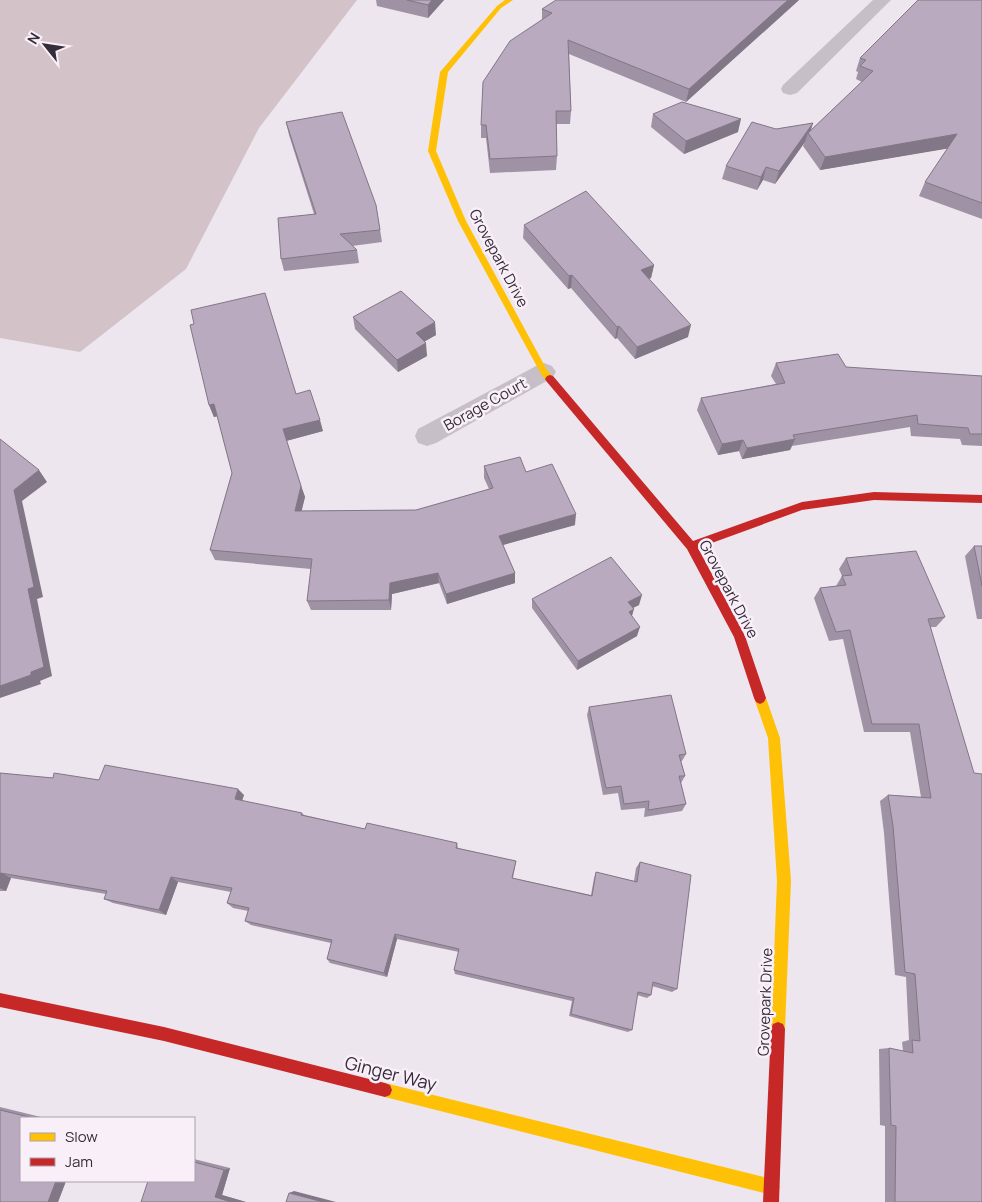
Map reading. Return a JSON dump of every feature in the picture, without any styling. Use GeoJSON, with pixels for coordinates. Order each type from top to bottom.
{"type":"FeatureCollection","features":[{"type":"Feature","properties":{"kind":"street","name":"Grovepark Drive"},"geometry":{"type":"LineString","coordinates":[[510,0],[499,7],[444,72],[432,151],[462,221],[544,372],[691,546],[740,636],[774,738],[784,881],[771,1202]]}},
{"type":"Feature","properties":{"kind":"street"},"geometry":{"type":"LineString","coordinates":[[790,89],[883,0]]}},
{"type":"Feature","properties":{"kind":"street","name":"Borage Court"},"geometry":{"type":"LineString","coordinates":[[426,436],[544,372]]}},
{"type":"Feature","properties":{"kind":"street"},"geometry":{"type":"LineString","coordinates":[[691,546],[802,506],[874,496],[982,499]]}},
{"type":"Feature","properties":{"kind":"street","name":"Ginger Way"},"geometry":{"type":"LineString","coordinates":[[0,1000],[164,1034],[772,1187]]}},
{"type":"Feature","properties":{"kind":"shaded area"},"geometry":{"type":"Polygon","coordinates":[[[0,0],[357,0],[259,128],[186,269],[80,352],[0,338],[0,0]]]}},
{"type":"Feature","properties":{"kind":"building"},"geometry":{"type":"Polygon","coordinates":[[[407,0],[432,0],[428,5],[407,0]]]}},
{"type":"Feature","properties":{"kind":"building"},"geometry":{"type":"Polygon","coordinates":[[[556,0],[788,0],[689,89],[568,40],[571,111],[556,111],[557,156],[490,159],[486,125],[481,125],[483,82],[510,41],[552,13],[542,9],[556,0]]]}},
{"type":"Feature","properties":{"kind":"building"},"geometry":{"type":"Polygon","coordinates":[[[918,0],[982,0],[982,203],[925,182],[957,134],[825,157],[808,133],[873,71],[860,66],[866,60],[860,58],[918,0]]]}},
{"type":"Feature","properties":{"kind":"building"},"geometry":{"type":"Polygon","coordinates":[[[682,102],[741,119],[686,141],[653,114],[682,102]]]}},
{"type":"Feature","properties":{"kind":"building"},"geometry":{"type":"Polygon","coordinates":[[[342,112],[376,205],[380,230],[340,234],[357,250],[281,259],[278,218],[316,214],[286,122],[342,112]]]}},
{"type":"Feature","properties":{"kind":"building"},"geometry":{"type":"Polygon","coordinates":[[[752,122],[776,129],[813,123],[779,171],[766,167],[761,177],[726,166],[752,122]]]}},
{"type":"Feature","properties":{"kind":"building"},"geometry":{"type":"Polygon","coordinates":[[[586,191],[654,265],[641,270],[691,325],[637,347],[572,275],[569,276],[524,225],[586,191]]]}},
{"type":"Feature","properties":{"kind":"building"},"geometry":{"type":"Polygon","coordinates":[[[401,291],[435,322],[416,333],[426,343],[397,360],[353,317],[401,291]]]}},
{"type":"Feature","properties":{"kind":"building"},"geometry":{"type":"Polygon","coordinates":[[[265,293],[296,394],[310,390],[320,420],[283,429],[301,486],[295,511],[416,510],[493,488],[484,466],[520,457],[526,472],[552,464],[576,514],[499,536],[515,573],[446,594],[438,573],[390,583],[389,600],[307,601],[312,559],[210,550],[232,473],[214,404],[209,405],[190,325],[194,324],[191,310],[265,293]]]}},
{"type":"Feature","properties":{"kind":"building"},"geometry":{"type":"Polygon","coordinates":[[[838,354],[846,367],[982,376],[982,434],[970,434],[968,428],[918,424],[917,415],[793,435],[795,439],[747,448],[743,440],[722,444],[701,398],[785,383],[776,363],[838,354]]]}},
{"type":"Feature","properties":{"kind":"building"},"geometry":{"type":"Polygon","coordinates":[[[0,439],[39,470],[14,490],[34,587],[28,589],[44,667],[31,672],[31,675],[0,686],[0,439]]]}},
{"type":"Feature","properties":{"kind":"building"},"geometry":{"type":"Polygon","coordinates":[[[974,546],[982,546],[982,586],[974,546]]]}},
{"type":"Feature","properties":{"kind":"building"},"geometry":{"type":"Polygon","coordinates":[[[916,551],[945,617],[928,619],[974,773],[982,774],[982,1202],[895,1202],[896,1126],[891,1125],[889,1048],[913,1053],[912,1040],[920,1041],[915,974],[905,972],[893,826],[888,795],[931,798],[919,724],[872,724],[850,630],[836,632],[820,588],[846,585],[842,576],[852,575],[846,558],[916,551]]]}},
{"type":"Feature","properties":{"kind":"building"},"geometry":{"type":"Polygon","coordinates":[[[611,557],[642,595],[628,602],[634,609],[629,612],[640,627],[578,661],[532,599],[611,557]]]}},
{"type":"Feature","properties":{"kind":"building"},"geometry":{"type":"Polygon","coordinates":[[[671,695],[686,754],[679,755],[685,776],[679,776],[686,804],[648,810],[649,801],[624,804],[621,786],[606,788],[589,707],[671,695]]]}},
{"type":"Feature","properties":{"kind":"building"},"geometry":{"type":"Polygon","coordinates":[[[105,765],[238,789],[235,799],[302,813],[301,815],[365,829],[367,823],[457,843],[456,848],[516,861],[512,878],[592,896],[596,872],[637,882],[640,862],[691,875],[677,989],[653,982],[651,995],[638,992],[632,1030],[571,1014],[574,998],[454,970],[459,949],[395,934],[384,973],[327,959],[332,940],[245,921],[249,908],[227,903],[232,888],[171,877],[159,910],[104,899],[107,891],[0,873],[0,773],[53,778],[54,773],[99,780],[105,765]]]}},
{"type":"Feature","properties":{"kind":"building"},"geometry":{"type":"Polygon","coordinates":[[[0,1110],[29,1117],[20,1117],[20,1182],[56,1182],[48,1202],[0,1202],[0,1110]]]}},
{"type":"Feature","properties":{"kind":"building"},"geometry":{"type":"Polygon","coordinates":[[[195,1162],[224,1170],[215,1197],[231,1202],[141,1202],[148,1182],[195,1182],[195,1162]]]}},
{"type":"Feature","properties":{"kind":"building"},"geometry":{"type":"Polygon","coordinates":[[[289,1193],[323,1202],[286,1202],[289,1193]]]}},
{"type":"Feature","properties":{"kind":"traffic: slow"},"geometry":{"type":"LineString","coordinates":[[510,0],[499,7],[444,72],[432,151],[462,221],[544,372],[550,379]]}},
{"type":"Feature","properties":{"kind":"traffic: slow"},"geometry":{"type":"LineString","coordinates":[[760,698],[774,738],[784,881],[778,1029]]}},
{"type":"Feature","properties":{"kind":"traffic: slow"},"geometry":{"type":"LineString","coordinates":[[385,1090],[772,1187]]}},
{"type":"Feature","properties":{"kind":"traffic: jam"},"geometry":{"type":"LineString","coordinates":[[550,379],[691,546],[739,636],[760,698]]}},
{"type":"Feature","properties":{"kind":"traffic: jam"},"geometry":{"type":"LineString","coordinates":[[691,546],[802,506],[874,496],[982,499]]}},
{"type":"Feature","properties":{"kind":"traffic: jam"},"geometry":{"type":"LineString","coordinates":[[0,1000],[164,1034],[385,1090]]}},
{"type":"Feature","properties":{"kind":"traffic: jam"},"geometry":{"type":"LineString","coordinates":[[771,1202],[778,1029]]}}]}
